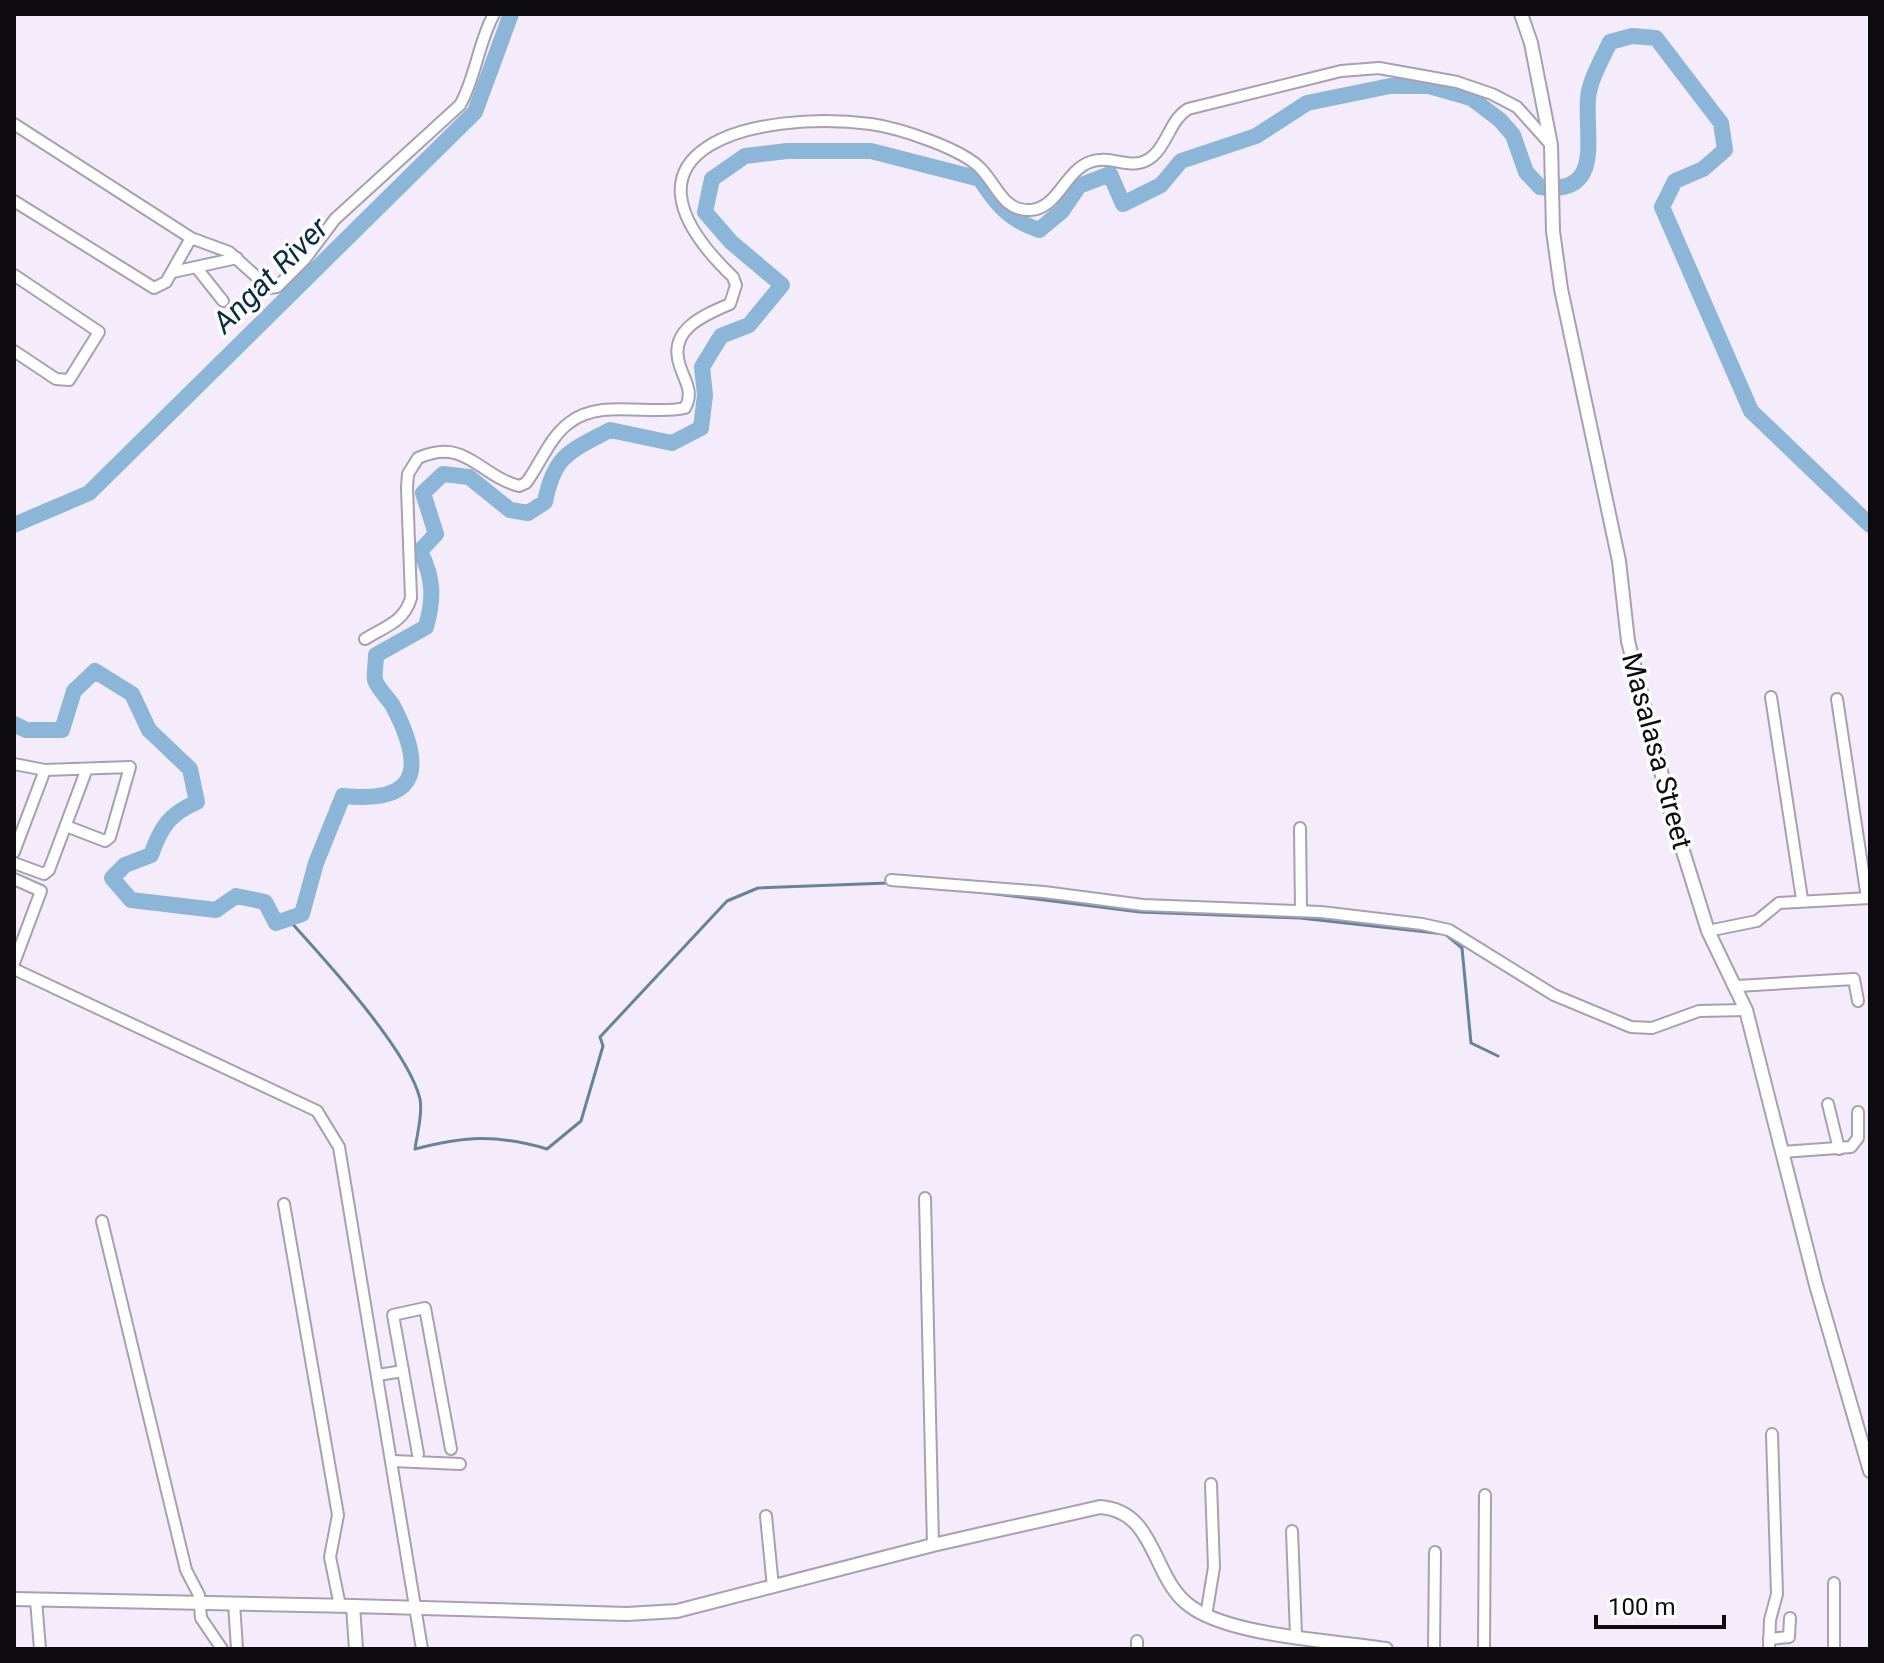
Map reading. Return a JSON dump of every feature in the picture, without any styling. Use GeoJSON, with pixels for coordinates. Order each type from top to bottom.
{"type":"FeatureCollection","features":[{"type":"Feature","properties":{"kind":"street"},"geometry":{"type":"LineString","coordinates":[[14,124],[191,238],[237,258],[269,288],[277,287],[305,259],[335,219],[460,105],[471,86],[494,14]]}},
{"type":"Feature","properties":{"kind":"street","name":"Masalasa Street"},"geometry":{"type":"LineString","coordinates":[[1521,14],[1531,43],[1551,145],[1551,197],[1561,289],[1619,561],[1628,641],[1673,819],[1708,931],[1746,1010],[1870,1471]]}},
{"type":"Feature","properties":{"kind":"street"},"geometry":{"type":"LineString","coordinates":[[365,639],[407,613],[411,598],[407,487],[408,474],[418,458],[444,450],[460,453],[519,486],[526,483],[549,444],[570,421],[615,410],[685,408],[690,389],[678,362],[686,326],[696,318],[730,304],[736,285],[733,277],[695,237],[682,201],[683,171],[701,150],[736,130],[800,124],[872,124],[964,156],[982,169],[1003,201],[1033,210],[1044,206],[1078,168],[1092,160],[1142,164],[1155,155],[1179,115],[1188,109],[1341,71],[1379,68],[1457,82],[1517,107],[1551,145]]}},
{"type":"Feature","properties":{"kind":"street"},"geometry":{"type":"LineString","coordinates":[[14,201],[146,284],[160,287],[173,272],[191,238]]}},
{"type":"Feature","properties":{"kind":"street"},"geometry":{"type":"LineString","coordinates":[[173,272],[237,258]]}},
{"type":"Feature","properties":{"kind":"street"},"geometry":{"type":"LineString","coordinates":[[196,267],[223,301]]}},
{"type":"Feature","properties":{"kind":"street"},"geometry":{"type":"LineString","coordinates":[[14,275],[95,326],[98,337],[69,380],[56,379],[14,351]]}},
{"type":"Feature","properties":{"kind":"street"},"geometry":{"type":"LineString","coordinates":[[1771,697],[1802,899]]}},
{"type":"Feature","properties":{"kind":"street"},"geometry":{"type":"LineString","coordinates":[[1708,931],[1757,921],[1774,904],[1802,899],[1868,898],[1837,699]]}},
{"type":"Feature","properties":{"kind":"street"},"geometry":{"type":"LineString","coordinates":[[14,764],[45,770],[86,771],[130,767],[110,837],[105,841],[66,826]]}},
{"type":"Feature","properties":{"kind":"street"},"geometry":{"type":"LineString","coordinates":[[14,852],[45,770]]}},
{"type":"Feature","properties":{"kind":"street"},"geometry":{"type":"LineString","coordinates":[[14,863],[44,874],[49,870],[86,771]]}},
{"type":"Feature","properties":{"kind":"street"},"geometry":{"type":"LineString","coordinates":[[1300,828],[1301,910]]}},
{"type":"Feature","properties":{"kind":"street"},"geometry":{"type":"LineString","coordinates":[[14,879],[41,891],[14,963]]}},
{"type":"Feature","properties":{"kind":"street"},"geometry":{"type":"LineString","coordinates":[[891,880],[1016,884],[1143,905],[1301,910],[1449,930],[1554,995],[1631,1027],[1652,1028],[1699,1011],[1746,1010]]}},
{"type":"Feature","properties":{"kind":"street"},"geometry":{"type":"LineString","coordinates":[[14,969],[317,1111],[339,1147],[422,1649]]}},
{"type":"Feature","properties":{"kind":"street"},"geometry":{"type":"LineString","coordinates":[[1737,986],[1854,979],[1858,1001]]}},
{"type":"Feature","properties":{"kind":"street"},"geometry":{"type":"LineString","coordinates":[[1828,1104],[1839,1149]]}},
{"type":"Feature","properties":{"kind":"street"},"geometry":{"type":"LineString","coordinates":[[1782,1152],[1839,1149],[1855,1145],[1858,1112]]}},
{"type":"Feature","properties":{"kind":"street"},"geometry":{"type":"LineString","coordinates":[[925,1198],[933,1545]]}},
{"type":"Feature","properties":{"kind":"street"},"geometry":{"type":"LineString","coordinates":[[284,1204],[338,1515],[330,1557],[356,1649]]}},
{"type":"Feature","properties":{"kind":"street"},"geometry":{"type":"LineString","coordinates":[[102,1221],[186,1570],[200,1602],[204,1624],[222,1649]]}},
{"type":"Feature","properties":{"kind":"street"},"geometry":{"type":"LineString","coordinates":[[418,1454],[393,1315],[425,1308],[451,1449]]}},
{"type":"Feature","properties":{"kind":"street"},"geometry":{"type":"LineString","coordinates":[[378,1375],[403,1371]]}},
{"type":"Feature","properties":{"kind":"street"},"geometry":{"type":"LineString","coordinates":[[1772,1434],[1777,1594],[1769,1644],[1789,1637],[1790,1618]]}},
{"type":"Feature","properties":{"kind":"street"},"geometry":{"type":"LineString","coordinates":[[393,1461],[460,1464]]}},
{"type":"Feature","properties":{"kind":"street"},"geometry":{"type":"LineString","coordinates":[[1206,1616],[1214,1567],[1211,1484]]}},
{"type":"Feature","properties":{"kind":"street"},"geometry":{"type":"LineString","coordinates":[[1484,1649],[1485,1495]]}},
{"type":"Feature","properties":{"kind":"street"},"geometry":{"type":"LineString","coordinates":[[14,1599],[649,1613],[677,1611],[1090,1508],[1114,1509],[1138,1524],[1171,1588],[1206,1616],[1229,1625],[1386,1649]]}},
{"type":"Feature","properties":{"kind":"street"},"geometry":{"type":"LineString","coordinates":[[766,1516],[773,1587]]}},
{"type":"Feature","properties":{"kind":"street"},"geometry":{"type":"LineString","coordinates":[[1292,1531],[1296,1635]]}},
{"type":"Feature","properties":{"kind":"street"},"geometry":{"type":"LineString","coordinates":[[1434,1649],[1435,1552]]}},
{"type":"Feature","properties":{"kind":"street"},"geometry":{"type":"LineString","coordinates":[[1834,1583],[1834,1649]]}},
{"type":"Feature","properties":{"kind":"street"},"geometry":{"type":"LineString","coordinates":[[36,1600],[40,1649]]}},
{"type":"Feature","properties":{"kind":"street"},"geometry":{"type":"LineString","coordinates":[[234,1603],[237,1649]]}},
{"type":"Feature","properties":{"kind":"waterway","name":"Angat River"},"geometry":{"type":"LineString","coordinates":[[14,525],[89,493],[475,112],[511,14]]}},
{"type":"Feature","properties":{"kind":"waterway"},"geometry":{"type":"LineString","coordinates":[[14,724],[26,730],[62,730],[74,691],[95,671],[132,694],[149,730],[190,769],[197,802],[179,811],[167,822],[151,855],[125,865],[112,878],[131,900],[216,910],[236,896],[265,902],[276,923],[302,914],[316,863],[343,796],[388,794],[402,787],[409,776],[412,763],[403,727],[393,706],[376,683],[375,671],[376,655],[426,627],[431,589],[420,551],[436,534],[423,493],[443,474],[469,477],[510,510],[528,513],[545,502],[553,474],[566,456],[610,430],[672,443],[701,428],[705,395],[702,367],[721,336],[749,325],[782,285],[731,242],[705,212],[712,179],[745,156],[787,151],[871,151],[980,179],[1004,210],[1039,230],[1062,211],[1079,186],[1110,174],[1123,204],[1161,185],[1181,161],[1256,136],[1307,103],[1390,86],[1429,86],[1471,98],[1500,120],[1513,135],[1526,172],[1540,187],[1560,187],[1574,183],[1583,174],[1587,161],[1589,92],[1610,42],[1632,36],[1656,38],[1721,123],[1725,150],[1703,169],[1675,181],[1662,207],[1751,411],[1870,525]]}},
{"type":"Feature","properties":{"kind":"waterway"},"geometry":{"type":"LineString","coordinates":[[288,919],[363,1005],[399,1055],[420,1099],[415,1149],[481,1138],[547,1149],[581,1121],[603,1046],[600,1037],[727,901],[758,888],[888,883]]}},
{"type":"Feature","properties":{"kind":"waterway"},"geometry":{"type":"LineString","coordinates":[[971,891],[1140,912],[1300,918],[1445,934],[1462,948],[1471,1043],[1498,1056]]}}]}
